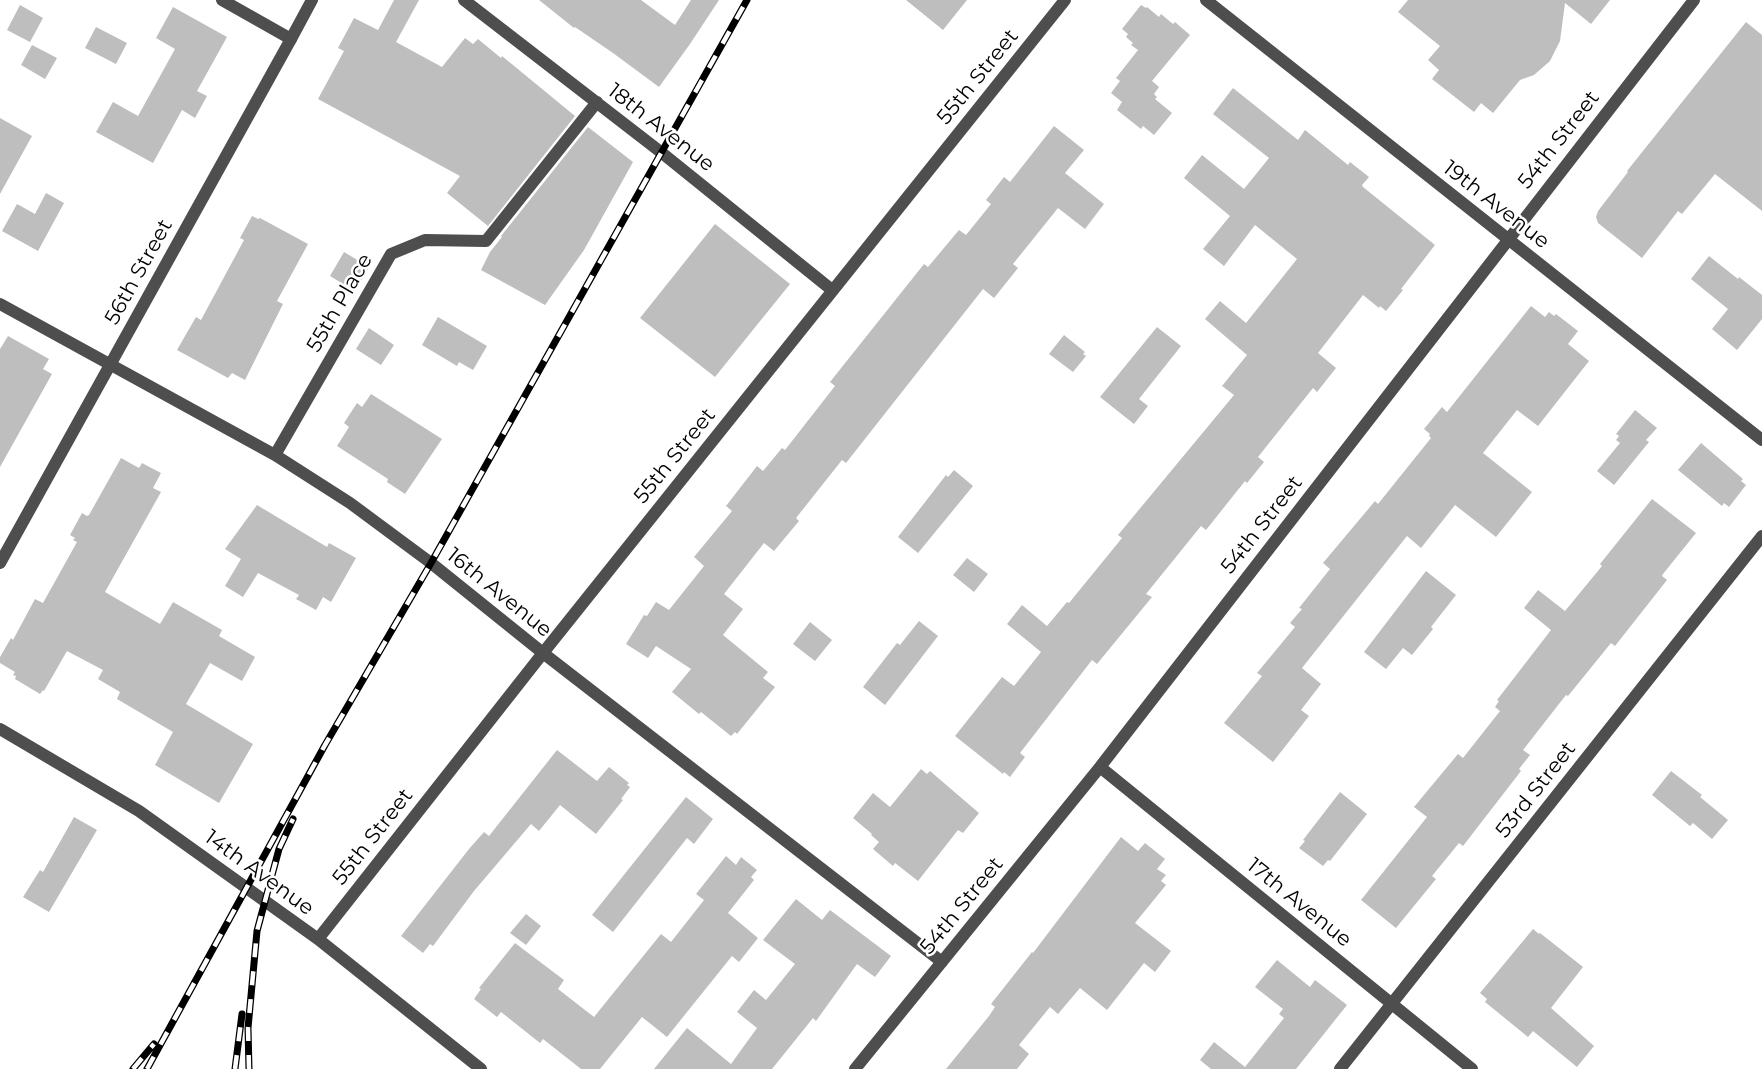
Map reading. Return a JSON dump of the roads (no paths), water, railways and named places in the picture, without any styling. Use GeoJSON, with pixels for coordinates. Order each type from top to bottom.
{"type":"FeatureCollection","features":[{"type":"Feature","properties":{"kind":"street"},"geometry":{"type":"LineString","coordinates":[[222,0],[291,39]]}},
{"type":"Feature","properties":{"kind":"street","name":"56th Street"},"geometry":{"type":"LineString","coordinates":[[0,564],[312,0]]}},
{"type":"Feature","properties":{"kind":"street","name":"18th Avenue"},"geometry":{"type":"LineString","coordinates":[[464,0],[662,153],[832,290]]}},
{"type":"Feature","properties":{"kind":"street","name":"55th Street"},"geometry":{"type":"LineString","coordinates":[[318,939],[543,653],[1065,0]]}},
{"type":"Feature","properties":{"kind":"street","name":"19th Avenue"},"geometry":{"type":"LineString","coordinates":[[1206,0],[1762,440]]}},
{"type":"Feature","properties":{"kind":"street","name":"54th Street"},"geometry":{"type":"LineString","coordinates":[[855,1069],[1100,767],[1694,0]]}},
{"type":"Feature","properties":{"kind":"street","name":"55th Place"},"geometry":{"type":"LineString","coordinates":[[275,455],[391,254],[425,240],[486,241],[597,102]]}},
{"type":"Feature","properties":{"kind":"street","name":"16th Avenue"},"geometry":{"type":"LineString","coordinates":[[0,304],[275,455],[350,503],[431,563],[543,653],[942,962]]}},
{"type":"Feature","properties":{"kind":"street","name":"53rd Street"},"geometry":{"type":"LineString","coordinates":[[1340,1069],[1762,536]]}},
{"type":"Feature","properties":{"kind":"street","name":"14th Avenue"},"geometry":{"type":"LineString","coordinates":[[0,729],[139,811],[318,939],[481,1069]]}},
{"type":"Feature","properties":{"kind":"street","name":"17th Avenue"},"geometry":{"type":"LineString","coordinates":[[1100,767],[1472,1069]]}},
{"type":"Feature","properties":{"kind":"railway"},"geometry":{"type":"LineString","coordinates":[[147,1069],[325,745],[431,563],[747,0]]}},
{"type":"Feature","properties":{"kind":"railway"},"geometry":{"type":"LineString","coordinates":[[249,1069],[248,1028],[257,931],[279,849],[293,819]]}},
{"type":"Feature","properties":{"kind":"railway"},"geometry":{"type":"LineString","coordinates":[[235,1069],[242,1014]]}},
{"type":"Feature","properties":{"kind":"railway"},"geometry":{"type":"LineString","coordinates":[[133,1069],[154,1044]]}}]}
